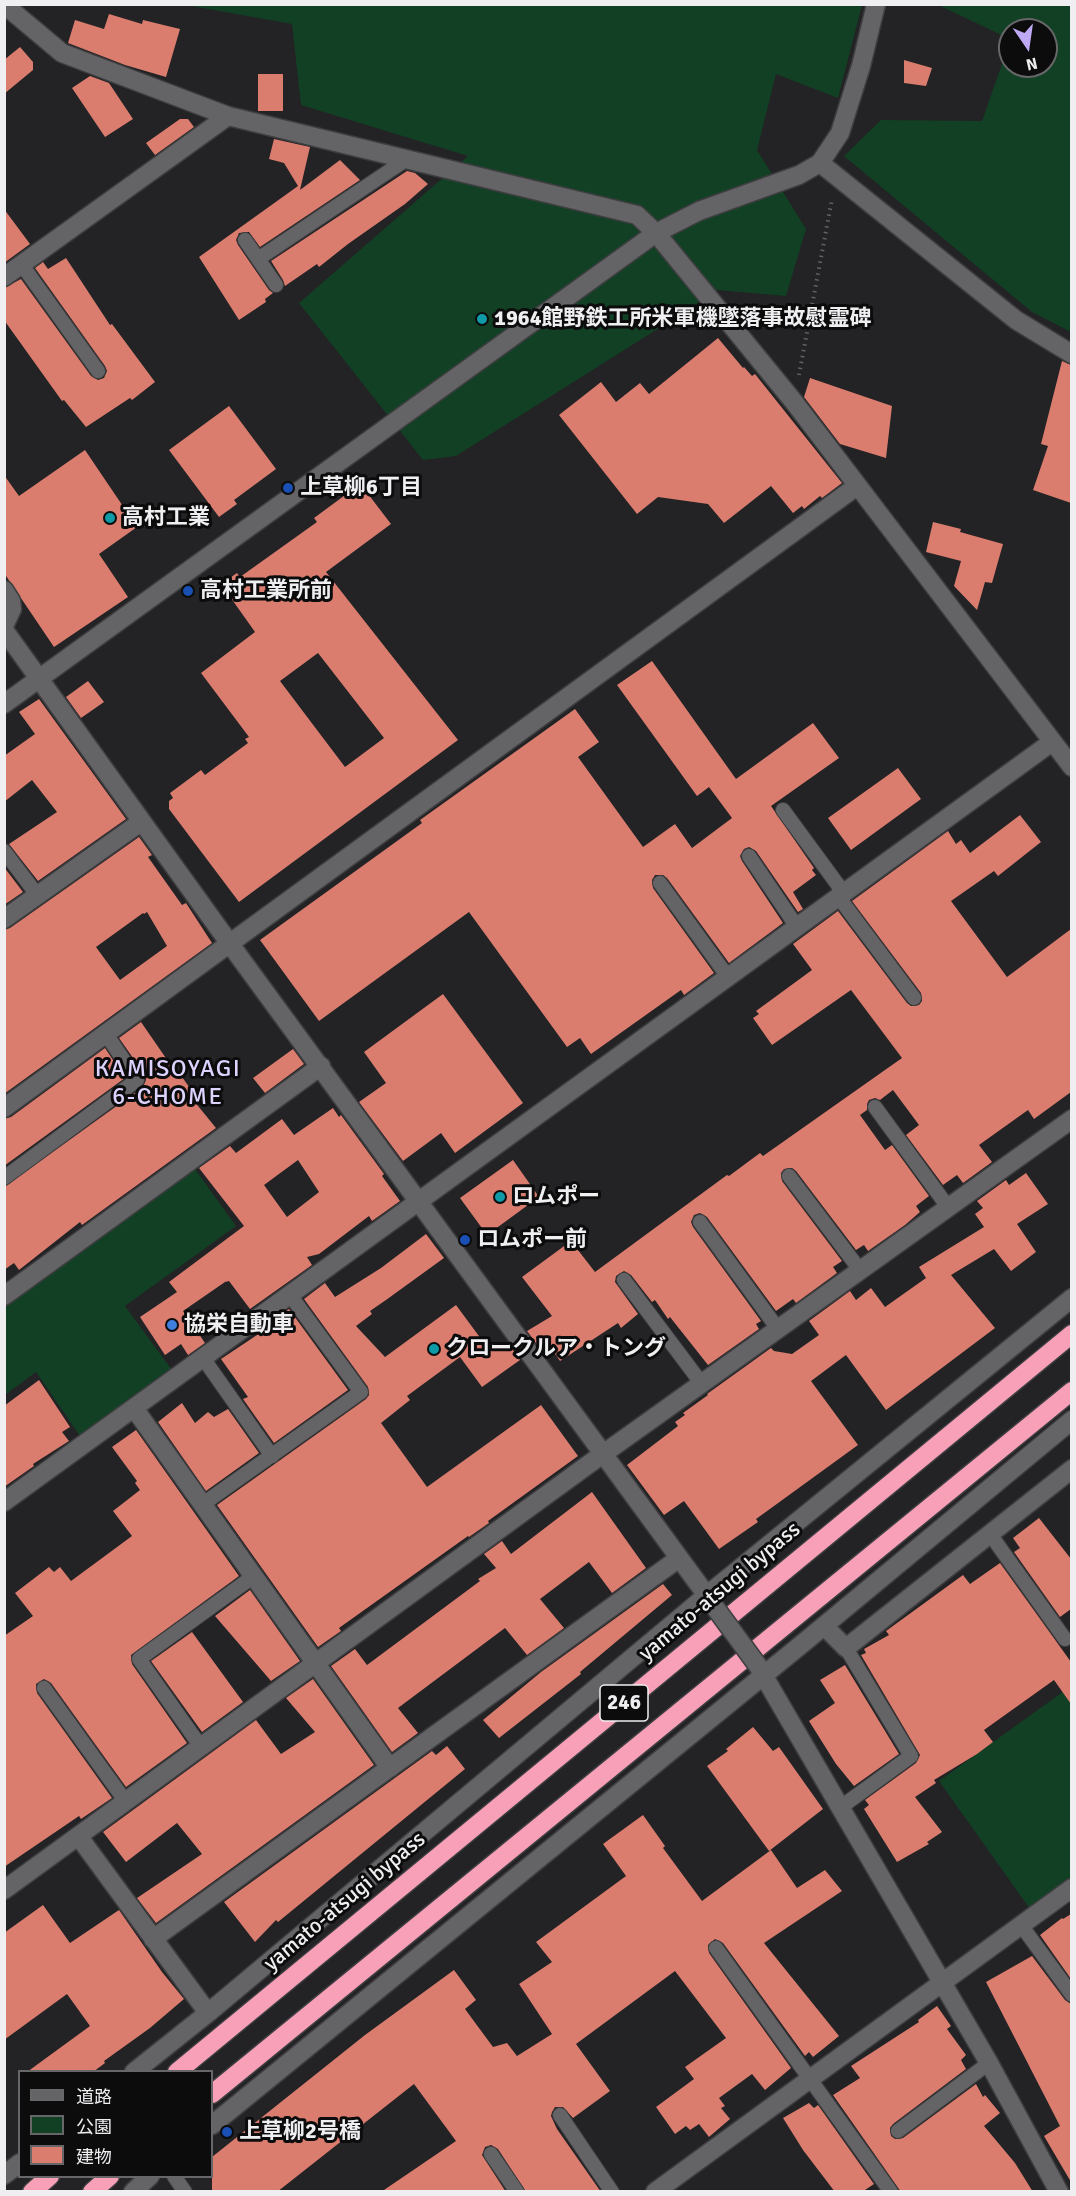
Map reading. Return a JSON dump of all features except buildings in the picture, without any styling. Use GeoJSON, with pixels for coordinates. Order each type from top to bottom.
{"type":"FeatureCollection","features":[{"type":"Feature","properties":{"kind":"highway","name":"yamato-atsugi bypass"},"geometry":{"type":"LineString","coordinates":[[179,2070],[1071,1334]]}},
{"type":"Feature","properties":{"kind":"highway","name":"246"},"geometry":{"type":"LineString","coordinates":[[213,2093],[1071,1391]]}},
{"type":"Feature","properties":{"kind":"highway"},"geometry":{"type":"LineString","coordinates":[[32,2192],[48,2178]]}},
{"type":"Feature","properties":{"kind":"highway"},"geometry":{"type":"LineString","coordinates":[[92,2192],[109,2178]]}},
{"type":"Feature","properties":{"kind":"street"},"geometry":{"type":"LineString","coordinates":[[4,704],[656,232],[699,211],[799,175],[820,163],[840,133],[861,66],[876,4]]}},
{"type":"Feature","properties":{"kind":"street"},"geometry":{"type":"LineString","coordinates":[[6,6],[62,52],[228,116],[637,215],[656,232],[794,402],[1071,766]]}},
{"type":"Feature","properties":{"kind":"street"},"geometry":{"type":"LineString","coordinates":[[4,278],[228,116]]}},
{"type":"Feature","properties":{"kind":"street"},"geometry":{"type":"LineString","coordinates":[[820,163],[1016,320],[1071,354]]}},
{"type":"Feature","properties":{"kind":"street"},"geometry":{"type":"LineString","coordinates":[[4,1108],[857,486]]}},
{"type":"Feature","properties":{"kind":"street"},"geometry":{"type":"LineString","coordinates":[[4,590],[11,601],[12,609],[4,628],[39,679],[761,1670],[988,2063],[1059,2192]]}},
{"type":"Feature","properties":{"kind":"street"},"geometry":{"type":"LineString","coordinates":[[4,1502],[1052,742]]}},
{"type":"Feature","properties":{"kind":"street"},"geometry":{"type":"LineString","coordinates":[[4,919],[141,822]]}},
{"type":"Feature","properties":{"kind":"street"},"geometry":{"type":"LineString","coordinates":[[4,1296],[321,1066]]}},
{"type":"Feature","properties":{"kind":"street"},"geometry":{"type":"LineString","coordinates":[[4,1890],[1071,1119]]}},
{"type":"Feature","properties":{"kind":"street"},"geometry":{"type":"LineString","coordinates":[[137,2070],[710,1601],[1071,1298]]}},
{"type":"Feature","properties":{"kind":"street"},"geometry":{"type":"LineString","coordinates":[[134,1408],[390,1768]]}},
{"type":"Feature","properties":{"kind":"street"},"geometry":{"type":"LineString","coordinates":[[213,2125],[761,1670],[824,1626],[1071,1420]]}},
{"type":"Feature","properties":{"kind":"street"},"geometry":{"type":"LineString","coordinates":[[824,1626],[846,1648],[1071,1469]]}},
{"type":"Feature","properties":{"kind":"street"},"geometry":{"type":"LineString","coordinates":[[153,1939],[678,1558]]}},
{"type":"Feature","properties":{"kind":"street"},"geometry":{"type":"LineString","coordinates":[[79,1837],[207,2013]]}},
{"type":"Feature","properties":{"kind":"street"},"geometry":{"type":"LineString","coordinates":[[663,2189],[810,2078],[1071,1888]]}},
{"type":"Feature","properties":{"kind":"street"},"geometry":{"type":"LineString","coordinates":[[4,2175],[18,2164]]}},
{"type":"Feature","properties":{"kind":"street"},"geometry":{"type":"LineString","coordinates":[[133,2192],[148,2178]]}},
{"type":"Feature","properties":{"kind":"lane"},"geometry":{"type":"LineString","coordinates":[[258,260],[407,159]]}},
{"type":"Feature","properties":{"kind":"lane"},"geometry":{"type":"LineString","coordinates":[[245,240],[276,285]]}},
{"type":"Feature","properties":{"kind":"lane"},"geometry":{"type":"LineString","coordinates":[[22,265],[98,371]]}},
{"type":"Feature","properties":{"kind":"lane"},"geometry":{"type":"LineString","coordinates":[[783,810],[838,885],[843,903],[914,998]]}},
{"type":"Feature","properties":{"kind":"lane"},"geometry":{"type":"LineString","coordinates":[[4,851],[38,896]]}},
{"type":"Feature","properties":{"kind":"lane"},"geometry":{"type":"LineString","coordinates":[[749,856],[797,927]]}},
{"type":"Feature","properties":{"kind":"lane"},"geometry":{"type":"LineString","coordinates":[[660,883],[728,977]]}},
{"type":"Feature","properties":{"kind":"lane"},"geometry":{"type":"LineString","coordinates":[[4,1178],[137,1080],[106,1034]]}},
{"type":"Feature","properties":{"kind":"lane"},"geometry":{"type":"LineString","coordinates":[[875,1107],[948,1207]]}},
{"type":"Feature","properties":{"kind":"lane"},"geometry":{"type":"LineString","coordinates":[[789,1176],[860,1270]]}},
{"type":"Feature","properties":{"kind":"lane"},"geometry":{"type":"LineString","coordinates":[[700,1222],[778,1329]]}},
{"type":"Feature","properties":{"kind":"lane"},"geometry":{"type":"LineString","coordinates":[[624,1280],[702,1384]]}},
{"type":"Feature","properties":{"kind":"lane"},"geometry":{"type":"LineString","coordinates":[[203,1504],[361,1392],[290,1295]]}},
{"type":"Feature","properties":{"kind":"lane"},"geometry":{"type":"LineString","coordinates":[[203,1358],[272,1456]]}},
{"type":"Feature","properties":{"kind":"lane"},"geometry":{"type":"LineString","coordinates":[[990,1534],[1065,1640]]}},
{"type":"Feature","properties":{"kind":"lane"},"geometry":{"type":"LineString","coordinates":[[201,1747],[139,1659],[254,1576]]}},
{"type":"Feature","properties":{"kind":"lane"},"geometry":{"type":"LineString","coordinates":[[841,1807],[911,1756],[846,1648]]}},
{"type":"Feature","properties":{"kind":"lane"},"geometry":{"type":"LineString","coordinates":[[44,1688],[126,1802]]}},
{"type":"Feature","properties":{"kind":"lane"},"geometry":{"type":"LineString","coordinates":[[1021,1924],[1071,1995]]}},
{"type":"Feature","properties":{"kind":"lane"},"geometry":{"type":"LineString","coordinates":[[716,1948],[891,2192]]}},
{"type":"Feature","properties":{"kind":"lane"},"geometry":{"type":"LineString","coordinates":[[898,2131],[988,2063]]}},
{"type":"Feature","properties":{"kind":"lane"},"geometry":{"type":"LineString","coordinates":[[560,2115],[612,2192]]}},
{"type":"Feature","properties":{"kind":"lane"},"geometry":{"type":"LineString","coordinates":[[491,2154],[517,2192]]}},
{"type":"Feature","properties":{"kind":"lane"},"geometry":{"type":"LineString","coordinates":[[175,2178],[185,2192]]}},
{"type":"Feature","properties":{"kind":"path"},"geometry":{"type":"LineString","coordinates":[[794,402],[836,178]]}},
{"type":"Feature","properties":{"kind":"green space"},"geometry":{"type":"Polygon","coordinates":[[[186,5],[862,5],[838,98],[776,74],[757,150],[806,229],[786,296],[717,290],[456,456],[423,460],[299,303],[468,156],[301,105],[292,24],[186,5]]]}},
{"type":"Feature","properties":{"kind":"green space"},"geometry":{"type":"Polygon","coordinates":[[[938,5],[1071,5],[1071,332],[1032,312],[844,156],[881,120],[982,121],[998,75],[998,78],[1058,78],[1058,18],[998,18],[998,33],[938,5]]]}},
{"type":"Feature","properties":{"kind":"green space"},"geometry":{"type":"Polygon","coordinates":[[[195,1169],[236,1226],[125,1306],[172,1370],[80,1436],[36,1372],[5,1395],[4,1308],[195,1169]]]}},
{"type":"Feature","properties":{"kind":"green space"},"geometry":{"type":"Polygon","coordinates":[[[1071,1686],[1071,1878],[1030,1909],[939,1781],[1071,1686]]]}},
{"type":"Feature","properties":{"kind":"place","name":"1964館野鉄工所米軍機墜落事故慰霊碑"},"geometry":{"type":"Point","coordinates":[482,319]}},
{"type":"Feature","properties":{"kind":"place","name":"上草柳6丁目"},"geometry":{"type":"Point","coordinates":[288,488]}},
{"type":"Feature","properties":{"kind":"place","name":"高村工業"},"geometry":{"type":"Point","coordinates":[110,518]}},
{"type":"Feature","properties":{"kind":"place","name":"高村工業所前"},"geometry":{"type":"Point","coordinates":[188,591]}},
{"type":"Feature","properties":{"kind":"place","name":"ロムポー"},"geometry":{"type":"Point","coordinates":[500,1197]}},
{"type":"Feature","properties":{"kind":"place","name":"ロムポー前"},"geometry":{"type":"Point","coordinates":[465,1240]}},
{"type":"Feature","properties":{"kind":"place","name":"協栄自動車"},"geometry":{"type":"Point","coordinates":[172,1325]}},
{"type":"Feature","properties":{"kind":"place","name":"クロークルア・トング"},"geometry":{"type":"Point","coordinates":[434,1349]}},
{"type":"Feature","properties":{"kind":"place","name":"上草柳2号橋"},"geometry":{"type":"Point","coordinates":[227,2132]}},
{"type":"Feature","properties":{"kind":"district","name":"KAMISOYAGI 6-CHOME"},"geometry":{"type":"Point","coordinates":[168,1084]}}]}
